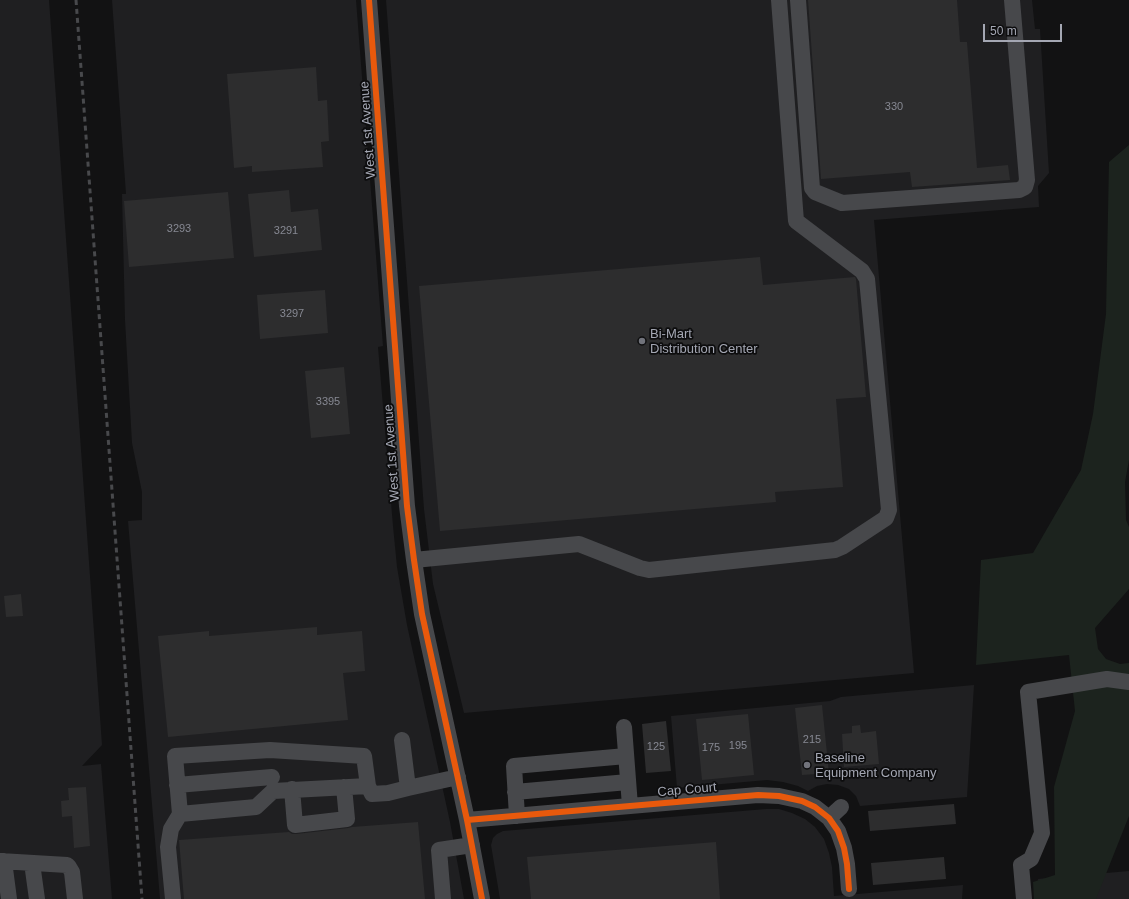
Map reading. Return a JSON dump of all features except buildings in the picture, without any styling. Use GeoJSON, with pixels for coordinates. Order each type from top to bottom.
{"type":"FeatureCollection","features":[{"type":"Feature","properties":{"kind":"street","name":"West 1st Avenue"},"geometry":{"type":"LineString","coordinates":[[369,0],[406,490],[414,560],[422,614],[458,777],[482,899]]}},
{"type":"Feature","properties":{"kind":"street"},"geometry":{"type":"LineString","coordinates":[[414,560],[579,544],[640,568],[649,570],[835,550],[886,518],[889,510],[867,279],[862,271],[796,221],[779,0]]}},
{"type":"Feature","properties":{"kind":"street"},"geometry":{"type":"LineString","coordinates":[[798,0],[812,188],[815,192],[842,203],[1019,190],[1025,187],[1027,180],[1012,0]]}},
{"type":"Feature","properties":{"kind":"street"},"geometry":{"type":"LineString","coordinates":[[1024,892],[1021,865],[1031,859],[1042,833],[1028,692],[1107,679],[1129,682]]}},
{"type":"Feature","properties":{"kind":"street"},"geometry":{"type":"LineString","coordinates":[[624,727],[630,806]]}},
{"type":"Feature","properties":{"kind":"street"},"geometry":{"type":"LineString","coordinates":[[402,740],[408,788]]}},
{"type":"Feature","properties":{"kind":"street"},"geometry":{"type":"LineString","coordinates":[[173,899],[168,847],[171,829],[180,814],[175,756],[270,750],[364,756],[368,786],[372,794],[458,777]]}},
{"type":"Feature","properties":{"kind":"street"},"geometry":{"type":"LineString","coordinates":[[180,814],[256,807],[272,784],[270,750]]}},
{"type":"Feature","properties":{"kind":"street"},"geometry":{"type":"LineString","coordinates":[[517,816],[514,766],[626,756]]}},
{"type":"Feature","properties":{"kind":"street"},"geometry":{"type":"LineString","coordinates":[[515,792],[628,782]]}},
{"type":"Feature","properties":{"kind":"street"},"geometry":{"type":"LineString","coordinates":[[177,786],[272,784],[292,790],[368,786]]}},
{"type":"Feature","properties":{"kind":"street"},"geometry":{"type":"LineString","coordinates":[[292,790],[295,825],[347,820],[344,787]]}},
{"type":"Feature","properties":{"kind":"street","name":"Cap Court"},"geometry":{"type":"LineString","coordinates":[[467,820],[758,795],[774,795],[791,798],[815,808],[829,818],[838,831],[844,848],[849,889]]}},
{"type":"Feature","properties":{"kind":"street"},"geometry":{"type":"LineString","coordinates":[[829,818],[841,807]]}},
{"type":"Feature","properties":{"kind":"street"},"geometry":{"type":"LineString","coordinates":[[443,899],[439,850],[472,846]]}},
{"type":"Feature","properties":{"kind":"street"},"geometry":{"type":"LineString","coordinates":[[9,899],[2,861],[67,865],[72,872],[75,899]]}},
{"type":"Feature","properties":{"kind":"street"},"geometry":{"type":"LineString","coordinates":[[32,863],[37,899]]}},
{"type":"Feature","properties":{"kind":"shaded area"},"geometry":{"type":"Polygon","coordinates":[[[0,0],[49,0],[102,745],[82,766],[101,764],[112,899],[0,899],[0,0]]]}},
{"type":"Feature","properties":{"kind":"shaded area"},"geometry":{"type":"Polygon","coordinates":[[[112,0],[356,0],[383,346],[378,347],[397,567],[407,625],[450,822],[464,899],[160,899],[128,521],[142,520],[142,492],[132,443],[125,320],[122,194],[126,194],[112,0]]]}},
{"type":"Feature","properties":{"kind":"shaded area"},"geometry":{"type":"Polygon","coordinates":[[[386,0],[1032,0],[1035,29],[1040,29],[1049,173],[1038,186],[1039,207],[874,220],[914,673],[464,713],[433,584],[424,509],[386,0]]]}},
{"type":"Feature","properties":{"kind":"shaded area"},"geometry":{"type":"Polygon","coordinates":[[[1129,145],[1129,460],[1125,482],[1126,520],[1129,527],[1129,589],[1095,628],[1098,649],[1106,659],[1120,664],[1129,663],[1129,816],[1096,899],[1034,899],[1033,882],[1055,875],[1054,787],[1075,711],[1069,655],[976,665],[981,560],[1033,553],[1081,470],[1093,414],[1106,314],[1109,162],[1129,145]]]}},
{"type":"Feature","properties":{"kind":"shaded area"},"geometry":{"type":"Polygon","coordinates":[[[974,685],[967,797],[860,806],[856,796],[849,789],[838,785],[827,784],[817,786],[808,791],[798,786],[767,780],[677,788],[671,716],[830,701],[841,697],[974,685]]]}},
{"type":"Feature","properties":{"kind":"shaded area"},"geometry":{"type":"Polygon","coordinates":[[[779,809],[792,813],[805,819],[815,827],[824,839],[829,853],[832,867],[834,896],[963,885],[962,899],[500,899],[491,845],[493,838],[503,831],[779,809]]]}},
{"type":"Feature","properties":{"kind":"shaded area"},"geometry":{"type":"Polygon","coordinates":[[[1129,871],[1129,899],[1040,899],[1038,879],[1129,871]]]}},
{"type":"Feature","properties":{"kind":"railway"},"geometry":{"type":"LineString","coordinates":[[76,0],[142,899]]}},
{"type":"Feature","properties":{"kind":"cycle path"},"geometry":{"type":"LineString","coordinates":[[369,0],[407,506],[422,614],[467,820],[482,899]]}},
{"type":"Feature","properties":{"kind":"cycle path"},"geometry":{"type":"LineString","coordinates":[[467,820],[758,795],[779,796],[802,801],[815,807],[829,818],[838,831],[844,848],[849,889]]}},
{"type":"Feature","properties":{"kind":"place","name":"Bi-Mart Distribution Center"},"geometry":{"type":"Point","coordinates":[642,341]}},
{"type":"Feature","properties":{"kind":"place","name":"Baseline Equipment Company"},"geometry":{"type":"Point","coordinates":[807,765]}}]}
